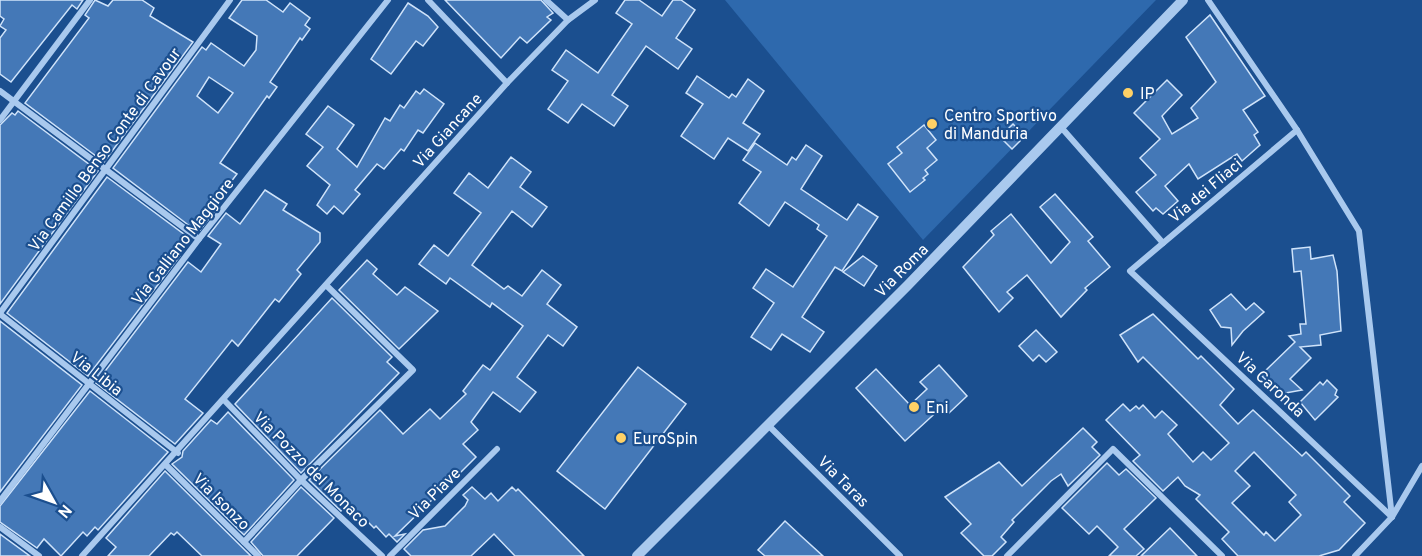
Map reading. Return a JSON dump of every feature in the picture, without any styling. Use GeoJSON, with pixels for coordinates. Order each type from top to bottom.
{"type":"FeatureCollection","features":[{"type":"Feature","properties":{"kind":"street"},"geometry":{"type":"LineString","coordinates":[[0,120],[90,0]]}},
{"type":"Feature","properties":{"kind":"street","name":"Via Camillo Benso Conte di Cavour"},"geometry":{"type":"LineString","coordinates":[[0,313],[230,0]]}},
{"type":"Feature","properties":{"kind":"street","name":"Via Galliano Maggiore"},"geometry":{"type":"LineString","coordinates":[[0,501],[199,239],[388,0]]}},
{"type":"Feature","properties":{"kind":"street"},"geometry":{"type":"LineString","coordinates":[[428,0],[507,82]]}},
{"type":"Feature","properties":{"kind":"street"},"geometry":{"type":"LineString","coordinates":[[546,0],[568,20]]}},
{"type":"Feature","properties":{"kind":"street","name":"Via Giancane"},"geometry":{"type":"LineString","coordinates":[[82,556],[177,453],[507,82],[568,20],[595,0]]}},
{"type":"Feature","properties":{"kind":"street","name":"Via Roma"},"geometry":{"type":"LineString","coordinates":[[637,556],[1183,0]]}},
{"type":"Feature","properties":{"kind":"street"},"geometry":{"type":"LineString","coordinates":[[1208,0],[1296,130],[1359,231],[1392,518]]}},
{"type":"Feature","properties":{"kind":"street"},"geometry":{"type":"LineString","coordinates":[[0,91],[199,239]]}},
{"type":"Feature","properties":{"kind":"street"},"geometry":{"type":"LineString","coordinates":[[1060,126],[1164,243]]}},
{"type":"Feature","properties":{"kind":"street","name":"Via dei Fliaci"},"geometry":{"type":"LineString","coordinates":[[1131,271],[1296,130]]}},
{"type":"Feature","properties":{"kind":"street","name":"Via Caronda"},"geometry":{"type":"LineString","coordinates":[[1131,271],[1392,518]]}},
{"type":"Feature","properties":{"kind":"street"},"geometry":{"type":"LineString","coordinates":[[244,542],[302,480],[413,370],[326,285]]}},
{"type":"Feature","properties":{"kind":"street","name":"Via Libia"},"geometry":{"type":"LineString","coordinates":[[0,313],[177,453]]}},
{"type":"Feature","properties":{"kind":"street","name":"Via Pozzo del Monaco"},"geometry":{"type":"LineString","coordinates":[[224,400],[302,480],[382,556]]}},
{"type":"Feature","properties":{"kind":"street","name":"Via Taras"},"geometry":{"type":"LineString","coordinates":[[768,425],[900,556]]}},
{"type":"Feature","properties":{"kind":"street"},"geometry":{"type":"LineString","coordinates":[[1007,556],[1113,448],[1222,556]]}},
{"type":"Feature","properties":{"kind":"street","name":"Via Piave"},"geometry":{"type":"LineString","coordinates":[[390,556],[497,449]]}},
{"type":"Feature","properties":{"kind":"street","name":"Via Isonzo"},"geometry":{"type":"LineString","coordinates":[[166,465],[258,556]]}},
{"type":"Feature","properties":{"kind":"street"},"geometry":{"type":"LineString","coordinates":[[1355,556],[1392,518],[1422,466]]}},
{"type":"Feature","properties":{"kind":"street"},"geometry":{"type":"LineString","coordinates":[[0,527],[39,556]]}},
{"type":"Feature","properties":{"kind":"shaded area","name":"Centro Sportivo di Manduria"},"geometry":{"type":"Polygon","coordinates":[[[725,0],[1156,0],[923,240],[725,0]]]}},
{"type":"Feature","properties":{"kind":"building"},"geometry":{"type":"Polygon","coordinates":[[[0,0],[83,0],[77,9],[72,5],[11,82],[0,74],[0,38],[6,30],[0,26],[4,19],[0,16],[0,0]]]}},
{"type":"Feature","properties":{"kind":"building"},"geometry":{"type":"Polygon","coordinates":[[[95,0],[108,6],[113,0],[142,0],[154,8],[150,16],[193,42],[104,162],[25,103],[89,18],[85,15],[95,0]]]}},
{"type":"Feature","properties":{"kind":"building"},"geometry":{"type":"Polygon","coordinates":[[[242,0],[266,0],[283,12],[290,3],[310,18],[305,25],[310,29],[302,40],[300,38],[270,82],[277,87],[269,98],[267,96],[220,163],[237,174],[214,204],[218,207],[200,230],[197,227],[195,230],[113,168],[202,47],[206,50],[211,43],[244,66],[256,50],[257,36],[229,18],[242,0]],[[209,77],[197,96],[218,113],[233,93],[209,77]]]}},
{"type":"Feature","properties":{"kind":"building"},"geometry":{"type":"Polygon","coordinates":[[[445,0],[541,0],[553,13],[547,17],[551,20],[527,43],[520,37],[501,58],[445,0]]]}},
{"type":"Feature","properties":{"kind":"building"},"geometry":{"type":"Polygon","coordinates":[[[625,0],[639,0],[662,16],[673,0],[681,0],[695,10],[676,38],[692,49],[678,69],[646,46],[612,95],[628,106],[614,126],[582,104],[568,123],[548,109],[568,81],[552,70],[566,50],[598,73],[632,24],[616,13],[625,0]]]}},
{"type":"Feature","properties":{"kind":"building"},"geometry":{"type":"Polygon","coordinates":[[[408,3],[428,16],[438,27],[423,46],[416,41],[391,74],[371,59],[408,3]]]}},
{"type":"Feature","properties":{"kind":"building"},"geometry":{"type":"Polygon","coordinates":[[[1210,15],[1265,96],[1243,110],[1258,132],[1254,135],[1260,145],[1242,161],[1237,154],[1198,179],[1189,164],[1165,186],[1178,201],[1163,214],[1156,208],[1153,211],[1136,192],[1156,175],[1140,158],[1160,139],[1134,113],[1167,80],[1182,95],[1162,116],[1172,134],[1198,118],[1191,108],[1216,82],[1186,37],[1210,15]]]}},
{"type":"Feature","properties":{"kind":"building"},"geometry":{"type":"Polygon","coordinates":[[[697,76],[729,98],[732,94],[736,97],[748,79],[764,91],[743,123],[760,134],[748,151],[728,138],[714,159],[681,136],[703,104],[686,93],[697,76]]]}},
{"type":"Feature","properties":{"kind":"building"},"geometry":{"type":"Polygon","coordinates":[[[424,89],[444,104],[423,133],[418,130],[404,151],[401,149],[384,169],[377,164],[355,190],[360,194],[343,214],[334,206],[327,214],[317,205],[330,185],[307,166],[323,147],[306,134],[328,106],[354,125],[337,149],[357,167],[385,118],[390,121],[400,105],[404,108],[416,91],[420,94],[424,89]]]}},
{"type":"Feature","properties":{"kind":"building"},"geometry":{"type":"Polygon","coordinates":[[[18,111],[98,171],[0,304],[0,125],[12,113],[15,115],[18,111]]]}},
{"type":"Feature","properties":{"kind":"building"},"geometry":{"type":"Polygon","coordinates":[[[1013,124],[1025,136],[1012,149],[1000,137],[1013,124]]]}},
{"type":"Feature","properties":{"kind":"building"},"geometry":{"type":"Polygon","coordinates":[[[924,125],[936,140],[927,148],[937,160],[925,170],[928,174],[923,178],[925,180],[910,192],[888,164],[902,153],[897,147],[924,125]]]}},
{"type":"Feature","properties":{"kind":"building"},"geometry":{"type":"Polygon","coordinates":[[[755,143],[787,165],[792,157],[796,160],[806,145],[822,156],[801,189],[847,220],[858,204],[878,217],[842,271],[835,267],[802,317],[824,332],[810,352],[782,334],[771,350],[751,337],[774,303],[753,288],[766,269],[793,287],[827,236],[817,229],[819,225],[785,202],[769,226],[739,203],[761,172],[743,160],[755,143]]]}},
{"type":"Feature","properties":{"kind":"building"},"geometry":{"type":"Polygon","coordinates":[[[511,157],[531,172],[520,187],[547,207],[532,227],[512,211],[472,265],[504,289],[508,286],[522,296],[542,270],[561,285],[547,304],[577,327],[563,346],[548,335],[517,377],[536,392],[520,412],[493,392],[471,422],[478,430],[463,444],[476,457],[460,473],[456,469],[431,494],[434,498],[395,536],[405,534],[397,542],[389,534],[386,537],[362,516],[358,520],[345,507],[341,511],[309,480],[380,410],[403,434],[430,409],[440,419],[466,394],[463,391],[483,365],[490,370],[523,326],[492,303],[490,307],[450,278],[446,284],[419,264],[434,245],[448,256],[481,213],[454,193],[469,173],[488,188],[511,157]]]}},
{"type":"Feature","properties":{"kind":"building"},"geometry":{"type":"Polygon","coordinates":[[[107,177],[189,238],[177,254],[180,256],[88,376],[7,313],[107,177]]]}},
{"type":"Feature","properties":{"kind":"building"},"geometry":{"type":"Polygon","coordinates":[[[265,190],[287,204],[283,210],[320,233],[320,242],[297,270],[301,274],[279,302],[275,299],[238,346],[232,340],[185,399],[203,413],[175,444],[96,383],[188,262],[201,272],[221,244],[208,236],[226,213],[240,224],[265,190]]]}},
{"type":"Feature","properties":{"kind":"building"},"geometry":{"type":"Polygon","coordinates":[[[1055,194],[1093,237],[1088,241],[1110,267],[1085,288],[1087,290],[1061,317],[1027,275],[1007,292],[1013,298],[999,312],[963,267],[994,235],[991,231],[1011,214],[1051,263],[1070,242],[1040,207],[1055,194]]]}},
{"type":"Feature","properties":{"kind":"building"},"geometry":{"type":"Polygon","coordinates":[[[1310,247],[1311,259],[1333,255],[1337,271],[1341,331],[1320,335],[1321,345],[1300,347],[1311,358],[1290,379],[1302,390],[1280,394],[1261,375],[1295,342],[1289,336],[1301,334],[1300,324],[1306,324],[1301,271],[1294,272],[1292,249],[1310,247]]]}},
{"type":"Feature","properties":{"kind":"building"},"geometry":{"type":"Polygon","coordinates":[[[863,256],[877,266],[864,286],[843,272],[863,256]]]}},
{"type":"Feature","properties":{"kind":"building"},"geometry":{"type":"Polygon","coordinates":[[[367,260],[377,269],[373,274],[397,295],[405,287],[438,311],[399,349],[339,290],[367,260]]]}},
{"type":"Feature","properties":{"kind":"building"},"geometry":{"type":"Polygon","coordinates":[[[1231,294],[1246,310],[1254,303],[1264,312],[1243,331],[1232,345],[1231,328],[1221,327],[1210,310],[1231,294]]]}},
{"type":"Feature","properties":{"kind":"building"},"geometry":{"type":"Polygon","coordinates":[[[332,298],[392,357],[387,362],[399,373],[301,473],[235,404],[332,298]]]}},
{"type":"Feature","properties":{"kind":"building"},"geometry":{"type":"Polygon","coordinates":[[[1153,314],[1198,359],[1201,356],[1234,389],[1220,405],[1238,424],[1253,410],[1302,456],[1306,452],[1350,496],[1344,502],[1365,523],[1339,550],[1319,556],[1238,556],[1222,539],[1229,532],[1196,499],[1200,495],[1185,486],[1178,477],[1163,491],[1133,461],[1140,455],[1106,420],[1123,404],[1130,411],[1136,406],[1139,409],[1143,405],[1155,418],[1162,411],[1177,425],[1168,434],[1193,462],[1203,452],[1211,460],[1229,443],[1143,357],[1138,362],[1120,335],[1153,314]],[[1254,452],[1235,471],[1250,486],[1232,503],[1264,535],[1266,532],[1275,541],[1301,515],[1289,502],[1296,495],[1254,452]]]}},
{"type":"Feature","properties":{"kind":"building"},"geometry":{"type":"Polygon","coordinates":[[[0,321],[82,385],[0,492],[0,321]]]}},
{"type":"Feature","properties":{"kind":"building"},"geometry":{"type":"Polygon","coordinates":[[[1036,330],[1057,352],[1046,362],[1039,355],[1033,361],[1019,346],[1036,330]]]}},
{"type":"Feature","properties":{"kind":"building"},"geometry":{"type":"Polygon","coordinates":[[[939,365],[967,396],[949,413],[943,406],[905,441],[856,388],[876,369],[910,405],[927,389],[920,382],[939,365]]]}},
{"type":"Feature","properties":{"kind":"building","name":"EuroSpin"},"geometry":{"type":"Polygon","coordinates":[[[638,367],[686,404],[605,509],[557,471],[638,367]]]}},
{"type":"Feature","properties":{"kind":"building"},"geometry":{"type":"Polygon","coordinates":[[[1327,380],[1337,390],[1335,395],[1338,397],[1315,420],[1300,402],[1320,382],[1323,385],[1327,380]]]}},
{"type":"Feature","properties":{"kind":"building"},"geometry":{"type":"Polygon","coordinates":[[[90,391],[168,452],[98,530],[95,527],[87,536],[83,532],[61,556],[44,539],[37,548],[0,522],[0,506],[90,391]]]}},
{"type":"Feature","properties":{"kind":"building"},"geometry":{"type":"Polygon","coordinates":[[[228,412],[294,480],[244,535],[172,464],[182,457],[183,451],[211,420],[217,424],[228,412]]]}},
{"type":"Feature","properties":{"kind":"building"},"geometry":{"type":"Polygon","coordinates":[[[1083,428],[1097,442],[1092,447],[1100,455],[1068,486],[1061,474],[1051,481],[1012,520],[1014,522],[1001,537],[1006,542],[992,556],[984,556],[961,533],[971,524],[945,497],[999,462],[1022,486],[1083,428]]]}},
{"type":"Feature","properties":{"kind":"building"},"geometry":{"type":"Polygon","coordinates":[[[1107,463],[1119,475],[1126,469],[1156,498],[1124,529],[1144,549],[1136,556],[1109,556],[1118,547],[1097,526],[1089,534],[1062,508],[1107,463]]]}},
{"type":"Feature","properties":{"kind":"building"},"geometry":{"type":"Polygon","coordinates":[[[165,471],[251,556],[202,556],[177,532],[174,535],[171,533],[149,556],[108,556],[116,547],[106,538],[165,471]]]}},
{"type":"Feature","properties":{"kind":"building"},"geometry":{"type":"Polygon","coordinates":[[[301,487],[334,518],[297,556],[263,556],[251,542],[301,487]]]}},
{"type":"Feature","properties":{"kind":"building"},"geometry":{"type":"Polygon","coordinates":[[[472,487],[485,499],[491,493],[498,501],[512,487],[516,491],[518,489],[584,556],[515,556],[494,534],[471,556],[411,556],[404,549],[423,530],[445,526],[465,506],[468,500],[463,495],[472,487]]]}},
{"type":"Feature","properties":{"kind":"building"},"geometry":{"type":"Polygon","coordinates":[[[785,521],[823,556],[765,556],[758,550],[785,521]]]}},
{"type":"Feature","properties":{"kind":"building"},"geometry":{"type":"Polygon","coordinates":[[[1170,528],[1197,556],[1141,556],[1170,528]]]}},
{"type":"Feature","properties":{"kind":"building"},"geometry":{"type":"Polygon","coordinates":[[[0,534],[30,556],[0,556],[0,534]]]}},
{"type":"Feature","properties":{"kind":"place","name":"IP"},"geometry":{"type":"Point","coordinates":[1128,93]}},
{"type":"Feature","properties":{"kind":"place","name":"Centro Sportivo di Manduria"},"geometry":{"type":"Point","coordinates":[932,124]}},
{"type":"Feature","properties":{"kind":"place","name":"Eni"},"geometry":{"type":"Point","coordinates":[914,407]}},
{"type":"Feature","properties":{"kind":"place","name":"EuroSpin"},"geometry":{"type":"Point","coordinates":[621,438]}}]}
